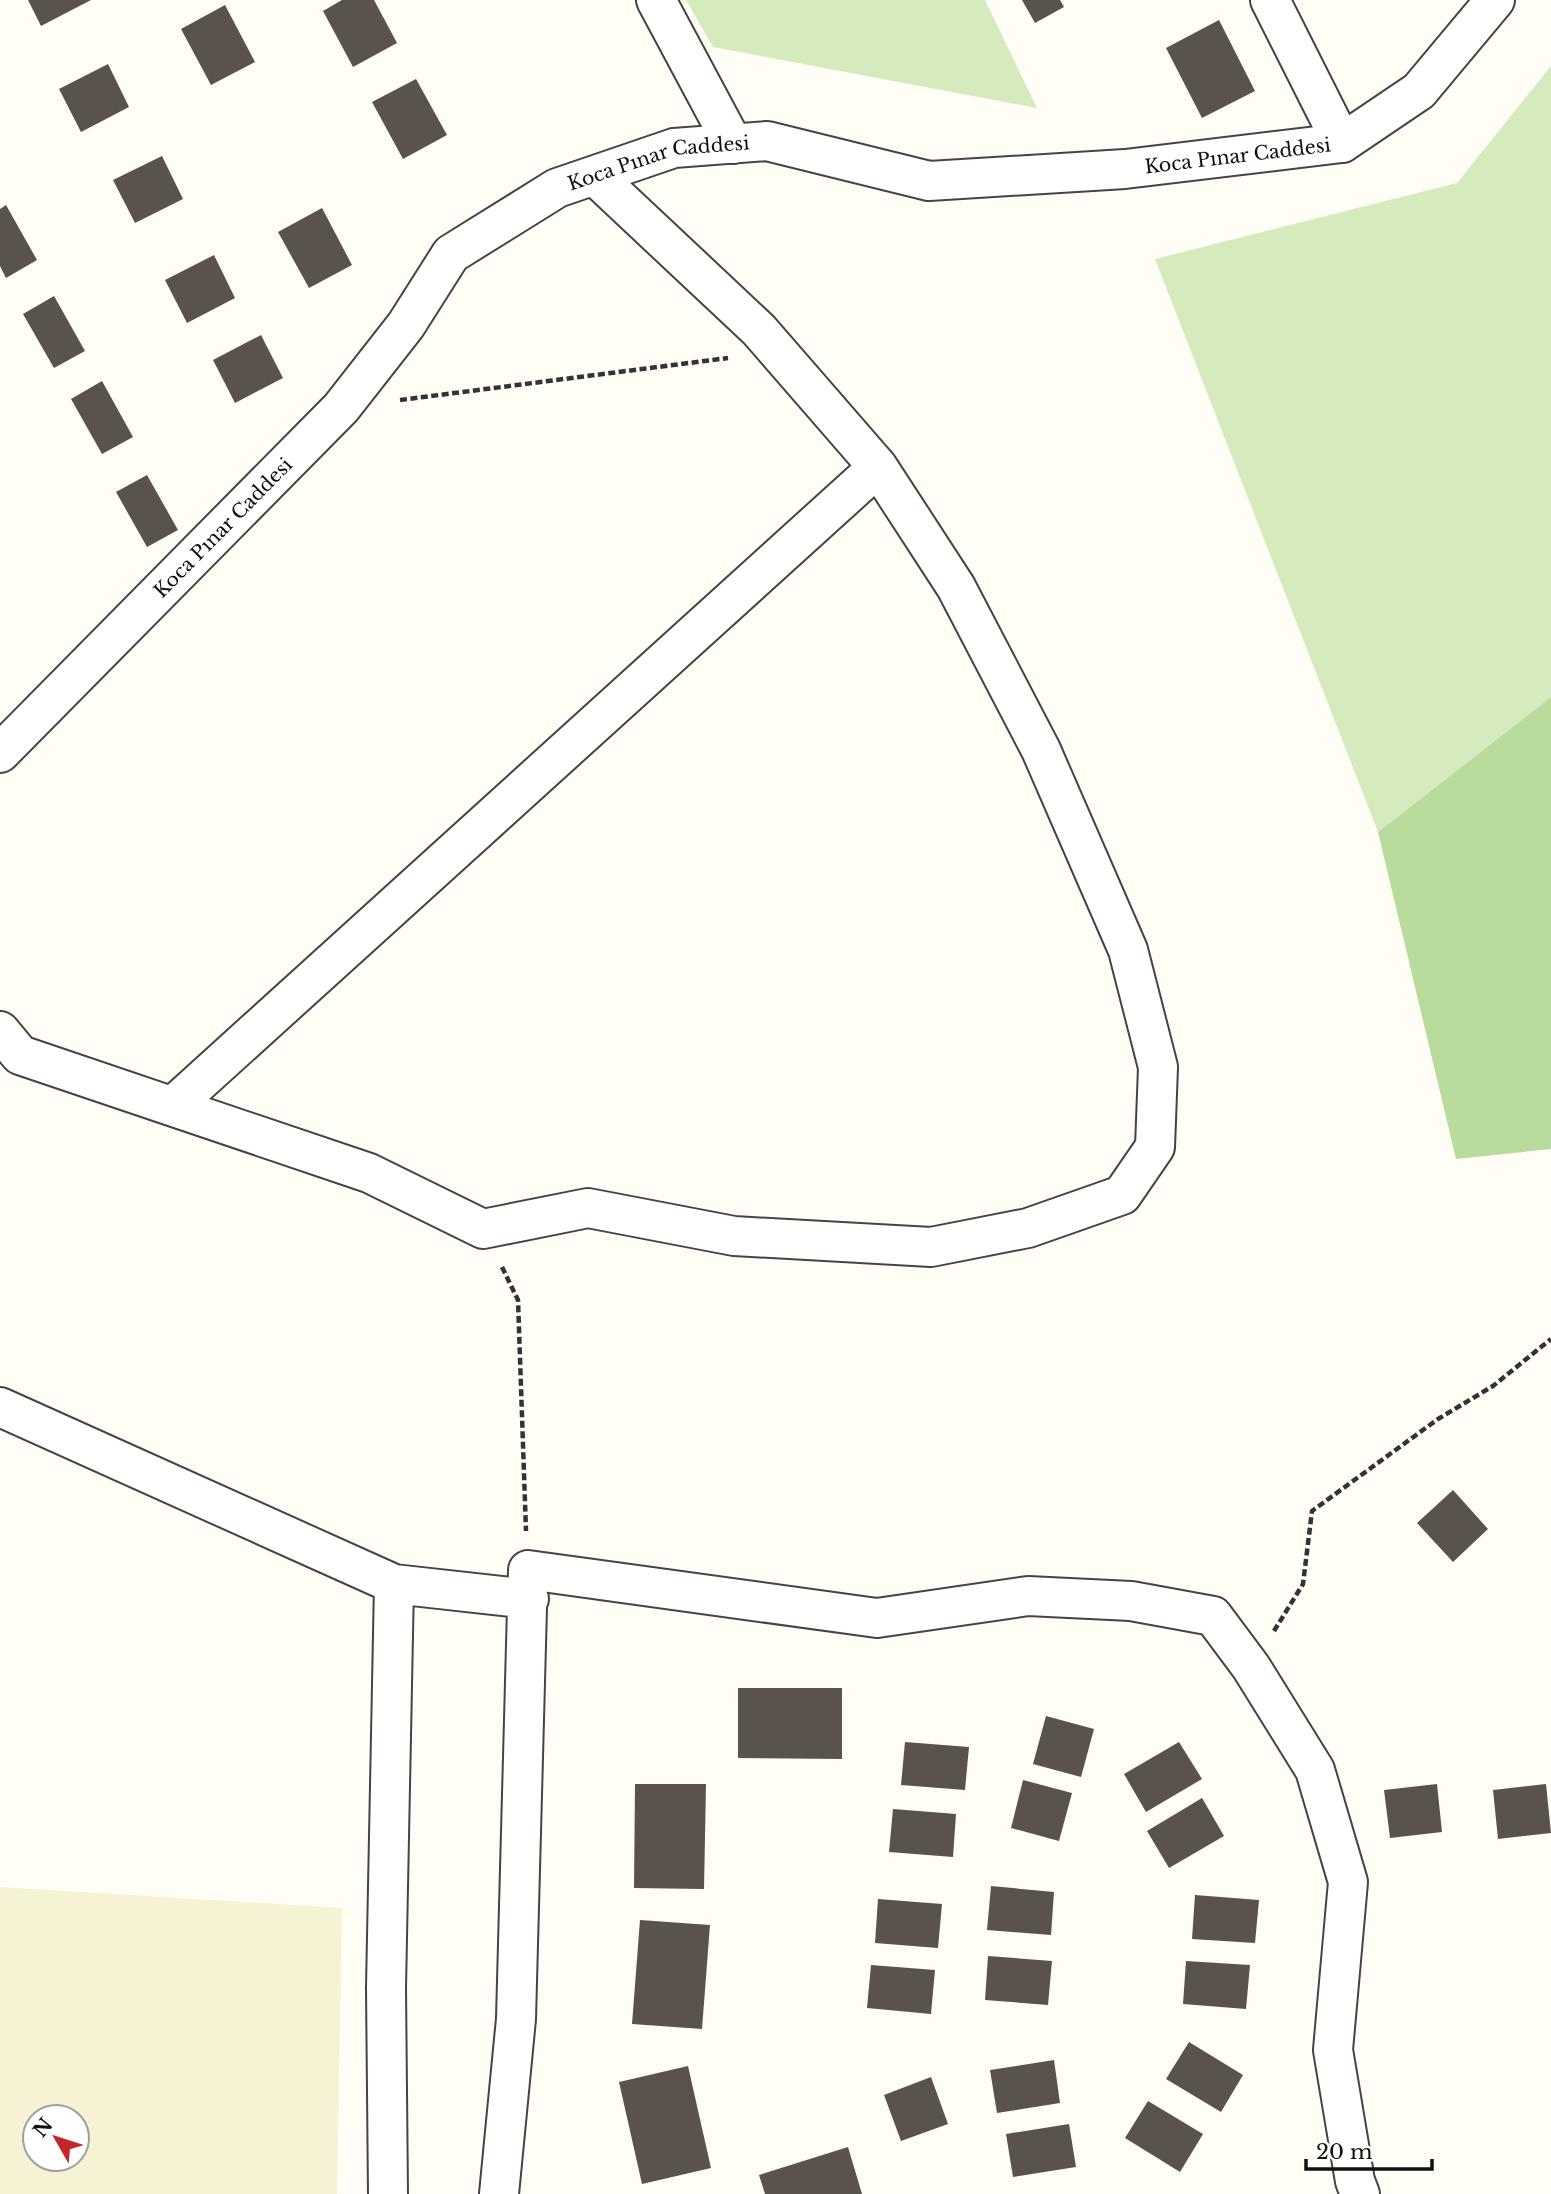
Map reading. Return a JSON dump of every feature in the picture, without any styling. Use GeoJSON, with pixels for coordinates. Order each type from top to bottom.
{"type":"FeatureCollection","features":[{"type":"Feature","properties":{"kind":"street"},"geometry":{"type":"LineString","coordinates":[[656,0],[733,144]]}},
{"type":"Feature","properties":{"kind":"street"},"geometry":{"type":"LineString","coordinates":[[1270,0],[1342,143]]}},
{"type":"Feature","properties":{"kind":"street","name":"Koca Pınar Caddesi"},"geometry":{"type":"LineString","coordinates":[[0,753],[341,408],[406,325],[451,254],[557,188],[674,148],[767,141],[929,181],[1125,169],[1342,143],[1419,91],[1495,0]]}},
{"type":"Feature","properties":{"kind":"street"},"geometry":{"type":"LineString","coordinates":[[0,1031],[20,1055],[369,1173],[483,1229],[588,1209],[734,1236],[931,1247],[1028,1228],[1122,1195],[1155,1147],[1158,1067],[1128,950],[1041,750],[956,587],[878,467],[759,330],[595,176]]}},
{"type":"Feature","properties":{"kind":"street"},"geometry":{"type":"LineString","coordinates":[[173,1106],[878,467]]}},
{"type":"Feature","properties":{"kind":"street"},"geometry":{"type":"LineString","coordinates":[[0,1407],[394,1584],[528,1585],[877,1618],[1028,1597],[1131,1601],[1213,1616],[1251,1667],[1315,1770],[1348,1882],[1333,2050],[1355,2181],[1360,2194]]}},
{"type":"Feature","properties":{"kind":"street"},"geometry":{"type":"LineString","coordinates":[[388,2194],[386,1988],[394,1584]]}},
{"type":"Feature","properties":{"kind":"street"},"geometry":{"type":"LineString","coordinates":[[499,2194],[516,2019],[528,1585]]}},
{"type":"Feature","properties":{"kind":"path"},"geometry":{"type":"LineString","coordinates":[[341,408],[778,352]]}},
{"type":"Feature","properties":{"kind":"path"},"geometry":{"type":"LineString","coordinates":[[483,1229],[519,1300],[528,1585]]}},
{"type":"Feature","properties":{"kind":"path"},"geometry":{"type":"LineString","coordinates":[[1251,1667],[1303,1584],[1312,1511],[1438,1419],[1493,1386],[1551,1339]]}},
{"type":"Feature","properties":{"kind":"shaded area"},"geometry":{"type":"Polygon","coordinates":[[[0,1887],[342,1908],[337,2194],[0,2194],[0,1887]]]}},
{"type":"Feature","properties":{"kind":"green space"},"geometry":{"type":"Polygon","coordinates":[[[686,0],[985,0],[1037,108],[713,47],[686,0]]]}},
{"type":"Feature","properties":{"kind":"green space"},"geometry":{"type":"Polygon","coordinates":[[[1551,66],[1551,697],[1378,832],[1155,259],[1457,183],[1551,66]]]}},
{"type":"Feature","properties":{"kind":"green space"},"geometry":{"type":"Polygon","coordinates":[[[1551,697],[1551,1149],[1456,1159],[1378,832],[1551,697]]]}},
{"type":"Feature","properties":{"kind":"building"},"geometry":{"type":"Polygon","coordinates":[[[28,0],[91,0],[41,26],[28,0]]]}},
{"type":"Feature","properties":{"kind":"building"},"geometry":{"type":"Polygon","coordinates":[[[342,0],[374,0],[397,43],[353,67],[323,11],[342,0]]]}},
{"type":"Feature","properties":{"kind":"building"},"geometry":{"type":"Polygon","coordinates":[[[1022,0],[1060,0],[1064,7],[1035,23],[1022,0]]]}},
{"type":"Feature","properties":{"kind":"building"},"geometry":{"type":"Polygon","coordinates":[[[225,5],[255,62],[211,85],[181,29],[225,5]]]}},
{"type":"Feature","properties":{"kind":"building"},"geometry":{"type":"Polygon","coordinates":[[[1219,20],[1255,91],[1202,118],[1166,48],[1219,20]]]}},
{"type":"Feature","properties":{"kind":"building"},"geometry":{"type":"Polygon","coordinates":[[[108,64],[129,107],[81,132],[59,89],[108,64]]]}},
{"type":"Feature","properties":{"kind":"building"},"geometry":{"type":"Polygon","coordinates":[[[416,79],[447,135],[403,159],[372,102],[416,79]]]}},
{"type":"Feature","properties":{"kind":"building"},"geometry":{"type":"Polygon","coordinates":[[[162,156],[183,199],[135,223],[113,180],[162,156]]]}},
{"type":"Feature","properties":{"kind":"building"},"geometry":{"type":"Polygon","coordinates":[[[6,205],[37,260],[6,278],[0,266],[0,209],[6,205]]]}},
{"type":"Feature","properties":{"kind":"building"},"geometry":{"type":"Polygon","coordinates":[[[322,208],[352,265],[309,288],[278,232],[322,208]]]}},
{"type":"Feature","properties":{"kind":"building"},"geometry":{"type":"Polygon","coordinates":[[[214,255],[235,298],[187,323],[165,280],[214,255]]]}},
{"type":"Feature","properties":{"kind":"building"},"geometry":{"type":"Polygon","coordinates":[[[54,296],[85,351],[54,368],[23,314],[54,296]]]}},
{"type":"Feature","properties":{"kind":"building"},"geometry":{"type":"Polygon","coordinates":[[[261,335],[283,378],[235,403],[213,360],[261,335]]]}},
{"type":"Feature","properties":{"kind":"building"},"geometry":{"type":"Polygon","coordinates":[[[102,381],[133,437],[102,454],[71,399],[102,381]]]}},
{"type":"Feature","properties":{"kind":"building"},"geometry":{"type":"Polygon","coordinates":[[[147,475],[178,530],[147,547],[116,492],[147,475]]]}},
{"type":"Feature","properties":{"kind":"building"},"geometry":{"type":"Polygon","coordinates":[[[1453,1490],[1488,1529],[1453,1562],[1417,1523],[1453,1490]]]}},
{"type":"Feature","properties":{"kind":"building"},"geometry":{"type":"Polygon","coordinates":[[[738,1688],[842,1688],[842,1759],[738,1758],[738,1688]]]}},
{"type":"Feature","properties":{"kind":"building"},"geometry":{"type":"Polygon","coordinates":[[[1046,1716],[1094,1729],[1081,1777],[1033,1764],[1046,1716]]]}},
{"type":"Feature","properties":{"kind":"building"},"geometry":{"type":"Polygon","coordinates":[[[905,1742],[969,1747],[965,1790],[901,1785],[905,1742]]]}},
{"type":"Feature","properties":{"kind":"building"},"geometry":{"type":"Polygon","coordinates":[[[1179,1742],[1202,1779],[1146,1812],[1124,1774],[1179,1742]]]}},
{"type":"Feature","properties":{"kind":"building"},"geometry":{"type":"Polygon","coordinates":[[[1023,1780],[1072,1793],[1059,1841],[1011,1828],[1023,1780]]]}},
{"type":"Feature","properties":{"kind":"building"},"geometry":{"type":"Polygon","coordinates":[[[635,1784],[706,1784],[704,1889],[634,1888],[635,1784]]]}},
{"type":"Feature","properties":{"kind":"building"},"geometry":{"type":"Polygon","coordinates":[[[1437,1784],[1442,1832],[1390,1838],[1384,1790],[1437,1784]]]}},
{"type":"Feature","properties":{"kind":"building"},"geometry":{"type":"Polygon","coordinates":[[[1546,1784],[1551,1833],[1498,1839],[1493,1790],[1546,1784]]]}},
{"type":"Feature","properties":{"kind":"building"},"geometry":{"type":"Polygon","coordinates":[[[1202,1798],[1224,1836],[1169,1868],[1147,1831],[1202,1798]]]}},
{"type":"Feature","properties":{"kind":"building"},"geometry":{"type":"Polygon","coordinates":[[[893,1809],[956,1814],[953,1857],[889,1852],[893,1809]]]}},
{"type":"Feature","properties":{"kind":"building"},"geometry":{"type":"Polygon","coordinates":[[[991,1886],[1054,1892],[1051,1935],[987,1930],[991,1886]]]}},
{"type":"Feature","properties":{"kind":"building"},"geometry":{"type":"Polygon","coordinates":[[[1195,1895],[1259,1900],[1255,1943],[1192,1939],[1195,1895]]]}},
{"type":"Feature","properties":{"kind":"building"},"geometry":{"type":"Polygon","coordinates":[[[878,1899],[942,1904],[938,1948],[875,1943],[878,1899]]]}},
{"type":"Feature","properties":{"kind":"building"},"geometry":{"type":"Polygon","coordinates":[[[640,1920],[710,1925],[702,2029],[632,2024],[640,1920]]]}},
{"type":"Feature","properties":{"kind":"building"},"geometry":{"type":"Polygon","coordinates":[[[988,1956],[1052,1961],[1048,2005],[985,2000],[988,1956]]]}},
{"type":"Feature","properties":{"kind":"building"},"geometry":{"type":"Polygon","coordinates":[[[1186,1961],[1250,1965],[1246,2009],[1183,2004],[1186,1961]]]}},
{"type":"Feature","properties":{"kind":"building"},"geometry":{"type":"Polygon","coordinates":[[[871,1965],[935,1970],[931,2014],[867,2008],[871,1965]]]}},
{"type":"Feature","properties":{"kind":"building"},"geometry":{"type":"Polygon","coordinates":[[[1189,2042],[1243,2075],[1221,2112],[1166,2079],[1189,2042]]]}},
{"type":"Feature","properties":{"kind":"building"},"geometry":{"type":"Polygon","coordinates":[[[1054,2060],[1060,2103],[997,2113],[990,2070],[1054,2060]]]}},
{"type":"Feature","properties":{"kind":"building"},"geometry":{"type":"Polygon","coordinates":[[[688,2066],[711,2168],[642,2184],[619,2082],[688,2066]]]}},
{"type":"Feature","properties":{"kind":"building"},"geometry":{"type":"Polygon","coordinates":[[[931,2077],[948,2124],[901,2141],[884,2095],[931,2077]]]}},
{"type":"Feature","properties":{"kind":"building"},"geometry":{"type":"Polygon","coordinates":[[[1148,2101],[1203,2134],[1180,2172],[1125,2138],[1148,2101]]]}},
{"type":"Feature","properties":{"kind":"building"},"geometry":{"type":"Polygon","coordinates":[[[1069,2124],[1076,2167],[1013,2177],[1006,2134],[1069,2124]]]}},
{"type":"Feature","properties":{"kind":"building"},"geometry":{"type":"Polygon","coordinates":[[[848,2147],[862,2194],[765,2194],[759,2175],[848,2147]]]}}]}
